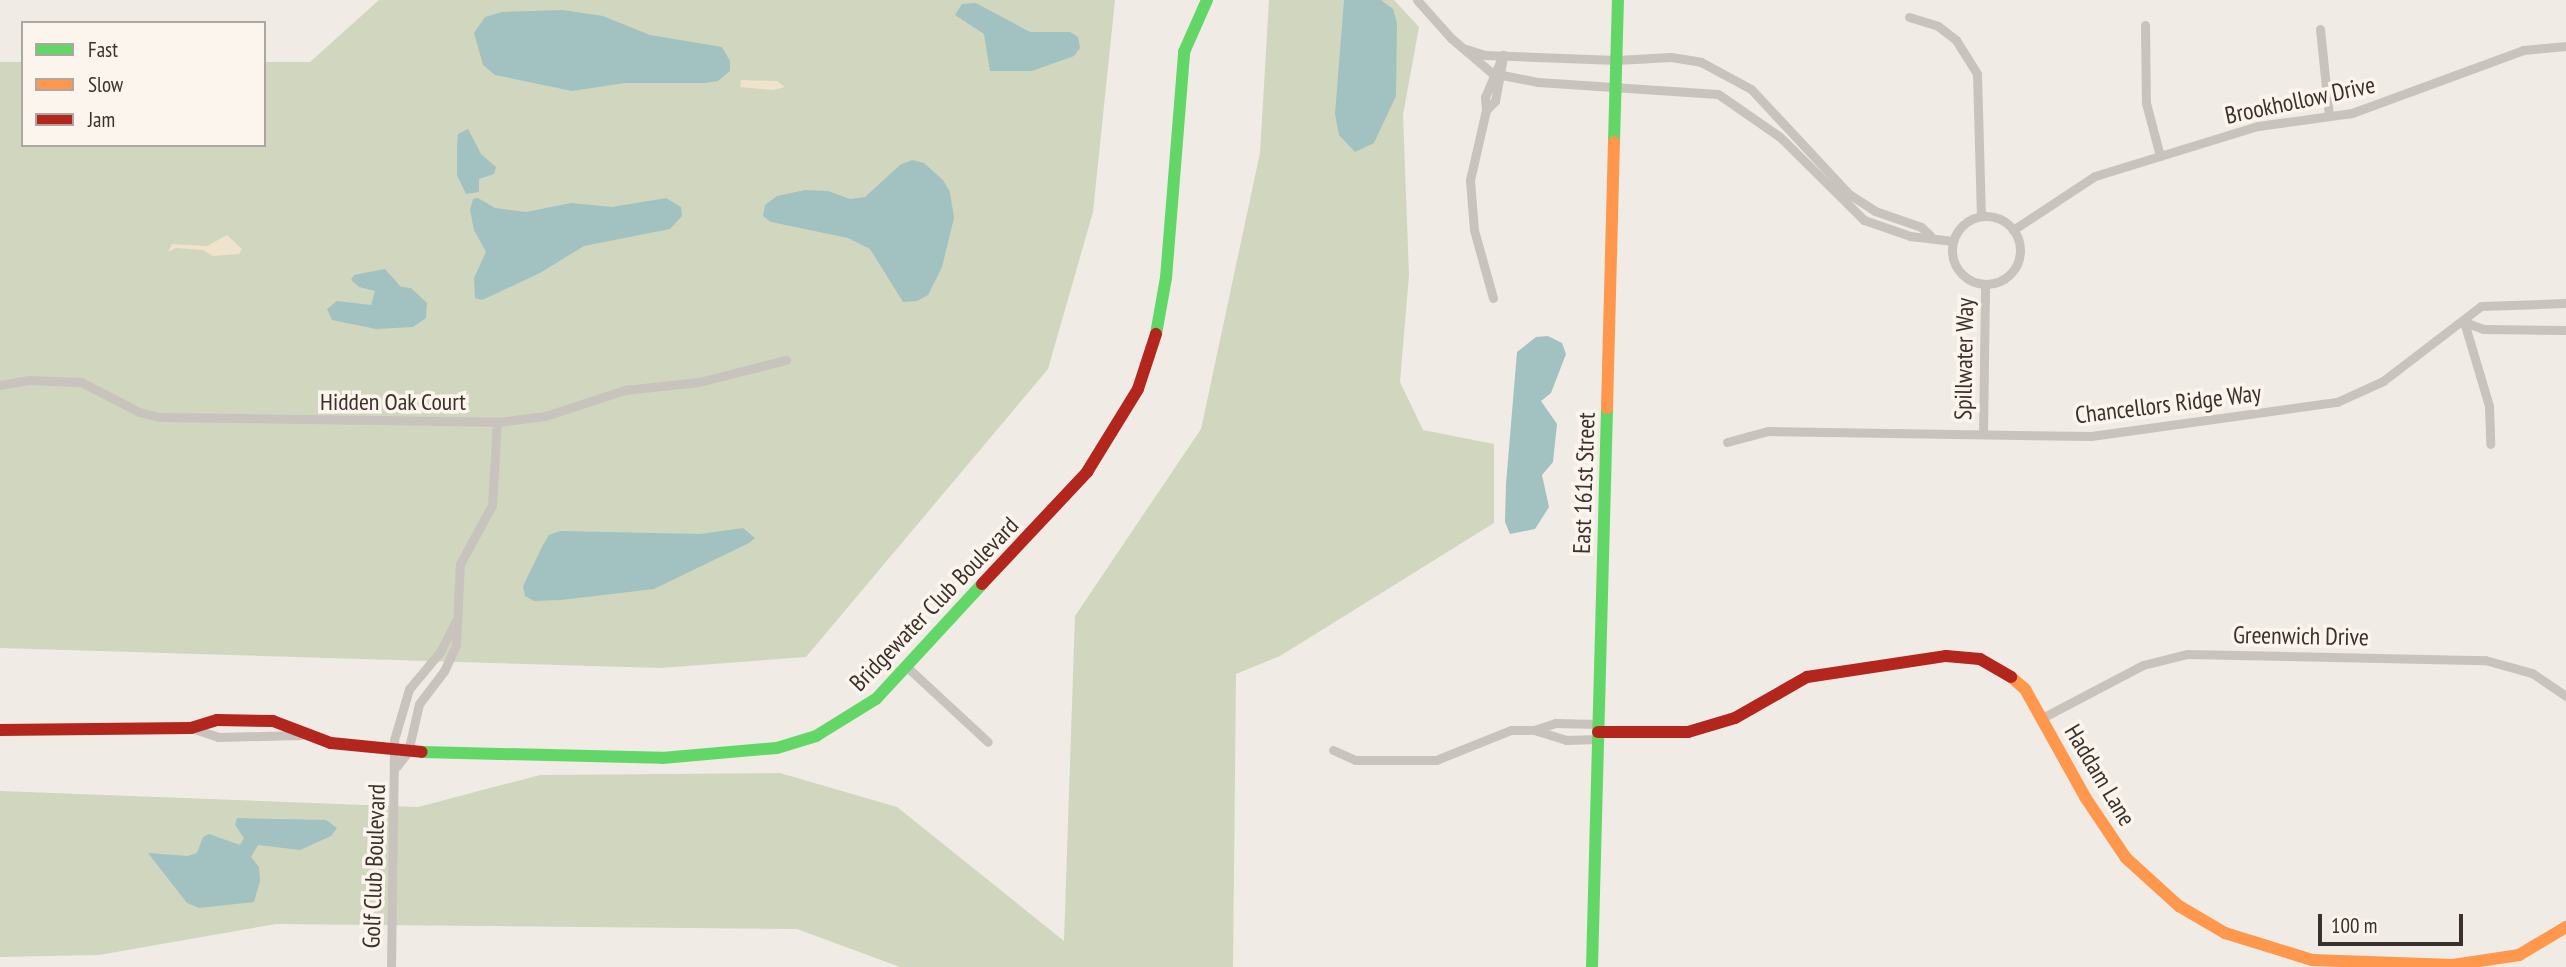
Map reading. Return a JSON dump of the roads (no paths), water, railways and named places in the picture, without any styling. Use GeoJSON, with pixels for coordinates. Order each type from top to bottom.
{"type":"FeatureCollection","features":[{"type":"Feature","properties":{"kind":"street","name":"Bridgewater Club Boulevard"},"geometry":{"type":"LineString","coordinates":[[0,730],[191,728],[217,720],[273,721],[301,735],[392,751],[662,758],[777,748],[816,736],[848,718],[876,699],[1087,472],[1138,389],[1158,324],[1166,278],[1184,52],[1207,0]]}},
{"type":"Feature","properties":{"kind":"street"},"geometry":{"type":"LineString","coordinates":[[1417,0],[1492,73],[1718,94],[1732,101],[1780,137],[1864,220],[1910,236],[1930,236],[1953,241]]}},
{"type":"Feature","properties":{"kind":"street","name":"East 161st Street"},"geometry":{"type":"LineString","coordinates":[[1592,967],[1618,0]]}},
{"type":"Feature","properties":{"kind":"street"},"geometry":{"type":"LineString","coordinates":[[1909,17],[1938,26],[1956,40],[1977,74],[1981,216]]}},
{"type":"Feature","properties":{"kind":"street"},"geometry":{"type":"LineString","coordinates":[[2145,25],[2146,103],[2160,156]]}},
{"type":"Feature","properties":{"kind":"street"},"geometry":{"type":"LineString","coordinates":[[2320,29],[2329,116]]}},
{"type":"Feature","properties":{"kind":"street","name":"Brookhollow Drive"},"geometry":{"type":"LineString","coordinates":[[2013,230],[2085,180],[2258,126],[2365,110],[2523,50],[2566,46]]}},
{"type":"Feature","properties":{"kind":"street"},"geometry":{"type":"LineString","coordinates":[[1465,49],[1503,55],[1617,60],[1671,57],[1725,72],[1751,89],[1849,194],[1875,211],[1921,227],[1930,236]]}},
{"type":"Feature","properties":{"kind":"street"},"geometry":{"type":"LineString","coordinates":[[1493,299],[1474,230],[1470,192],[1474,156],[1492,73],[1503,55]]}},
{"type":"Feature","properties":{"kind":"street"},"geometry":{"type":"LineString","coordinates":[[1486,110],[1495,101],[1503,76],[1503,55]]}},
{"type":"Feature","properties":{"kind":"street"},"geometry":{"type":"LineString","coordinates":[[1981,216],[1999,219],[2013,230],[2020,248],[2015,266],[2003,279],[1984,284],[1961,274],[1953,258],[1953,241],[1966,222],[1981,216]]}},
{"type":"Feature","properties":{"kind":"street","name":"Spillwater Way"},"geometry":{"type":"LineString","coordinates":[[1983,434],[1984,284]]}},
{"type":"Feature","properties":{"kind":"street","name":"Chancellors Ridge Way"},"geometry":{"type":"LineString","coordinates":[[1727,442],[1768,431],[2102,435],[2337,402],[2383,381],[2445,331],[2464,322],[2469,312],[2489,303],[2566,303]]}},
{"type":"Feature","properties":{"kind":"street"},"geometry":{"type":"LineString","coordinates":[[2464,322],[2483,329],[2566,330]]}},
{"type":"Feature","properties":{"kind":"street"},"geometry":{"type":"LineString","coordinates":[[2464,322],[2489,406],[2490,444]]}},
{"type":"Feature","properties":{"kind":"street","name":"Hidden Oak Court"},"geometry":{"type":"LineString","coordinates":[[0,385],[28,380],[81,382],[139,412],[159,417],[497,422],[545,416],[625,390],[699,382],[786,360]]}},
{"type":"Feature","properties":{"kind":"street","name":"Golf Club Boulevard"},"geometry":{"type":"LineString","coordinates":[[397,766],[408,752],[414,715],[431,684],[453,653],[460,564],[494,496],[497,422]]}},
{"type":"Feature","properties":{"kind":"street","name":"Golf Club Boulevard"},"geometry":{"type":"LineString","coordinates":[[391,967],[397,766],[392,751],[409,689],[457,621]]}},
{"type":"Feature","properties":{"kind":"street","name":"Greenwich Drive"},"geometry":{"type":"LineString","coordinates":[[2042,718],[2143,665],[2187,654],[2485,660],[2532,673],[2566,696]]}},
{"type":"Feature","properties":{"kind":"street","name":"Haddam Lane"},"geometry":{"type":"LineString","coordinates":[[1598,732],[1704,729],[1735,718],[1807,677],[1946,656],[1980,659],[2000,667],[2025,689],[2085,797],[2126,858],[2179,906],[2255,945],[2334,962],[2485,963],[2519,956],[2566,927]]}},
{"type":"Feature","properties":{"kind":"street"},"geometry":{"type":"LineString","coordinates":[[907,667],[988,742]]}},
{"type":"Feature","properties":{"kind":"street"},"geometry":{"type":"LineString","coordinates":[[422,674],[431,684]]}},
{"type":"Feature","properties":{"kind":"street"},"geometry":{"type":"LineString","coordinates":[[1333,750],[1355,760],[1436,760],[1494,735],[1534,730],[1555,723],[1598,732]]}},
{"type":"Feature","properties":{"kind":"street"},"geometry":{"type":"LineString","coordinates":[[1534,730],[1566,740],[1598,732]]}},
{"type":"Feature","properties":{"kind":"water"},"geometry":{"type":"Polygon","coordinates":[[[1344,0],[1381,0],[1393,9],[1397,23],[1396,96],[1374,143],[1355,152],[1339,135],[1335,114],[1344,0]]]}},
{"type":"Feature","properties":{"kind":"water"},"geometry":{"type":"Polygon","coordinates":[[[976,3],[1030,32],[1070,32],[1078,37],[1080,48],[1074,56],[1032,71],[990,71],[984,34],[955,15],[962,4],[976,3]]]}},
{"type":"Feature","properties":{"kind":"water"},"geometry":{"type":"Polygon","coordinates":[[[562,10],[603,16],[650,35],[722,47],[730,61],[730,71],[718,81],[705,83],[625,83],[572,91],[495,75],[483,65],[474,33],[485,17],[502,12],[562,10]]]}},
{"type":"Feature","properties":{"kind":"water"},"geometry":{"type":"Polygon","coordinates":[[[468,129],[481,154],[496,167],[494,174],[479,179],[479,192],[466,194],[457,175],[457,145],[458,134],[468,129]]]}},
{"type":"Feature","properties":{"kind":"water"},"geometry":{"type":"Polygon","coordinates":[[[912,160],[924,163],[943,180],[950,192],[954,218],[942,267],[928,295],[917,301],[903,302],[870,249],[848,238],[771,222],[763,216],[765,205],[777,196],[805,190],[828,191],[850,199],[865,197],[900,165],[912,160]]]}},
{"type":"Feature","properties":{"kind":"water"},"geometry":{"type":"Polygon","coordinates":[[[478,198],[495,208],[526,212],[571,203],[612,207],[666,198],[681,207],[682,216],[670,229],[584,246],[540,273],[482,300],[475,298],[474,278],[486,252],[474,230],[470,210],[473,199],[478,198]]]}},
{"type":"Feature","properties":{"kind":"water"},"geometry":{"type":"Polygon","coordinates":[[[385,269],[401,287],[411,288],[427,303],[426,318],[413,327],[376,329],[332,320],[327,309],[337,301],[371,305],[375,291],[359,287],[351,280],[354,275],[385,269]]]}},
{"type":"Feature","properties":{"kind":"water"},"geometry":{"type":"Polygon","coordinates":[[[1548,336],[1562,343],[1566,354],[1551,393],[1541,401],[1557,424],[1553,462],[1542,475],[1549,507],[1535,529],[1510,534],[1505,522],[1506,484],[1517,352],[1536,337],[1548,336]]]}},
{"type":"Feature","properties":{"kind":"water"},"geometry":{"type":"Polygon","coordinates":[[[743,528],[755,538],[749,543],[654,589],[561,600],[534,601],[525,596],[523,586],[543,545],[549,535],[560,531],[700,534],[743,528]]]}},
{"type":"Feature","properties":{"kind":"water"},"geometry":{"type":"Polygon","coordinates":[[[237,818],[326,820],[337,828],[331,836],[300,850],[258,845],[251,857],[259,867],[260,881],[254,902],[199,908],[187,903],[148,853],[188,856],[197,853],[203,837],[209,834],[240,845],[244,838],[235,825],[237,818]]]}}]}
